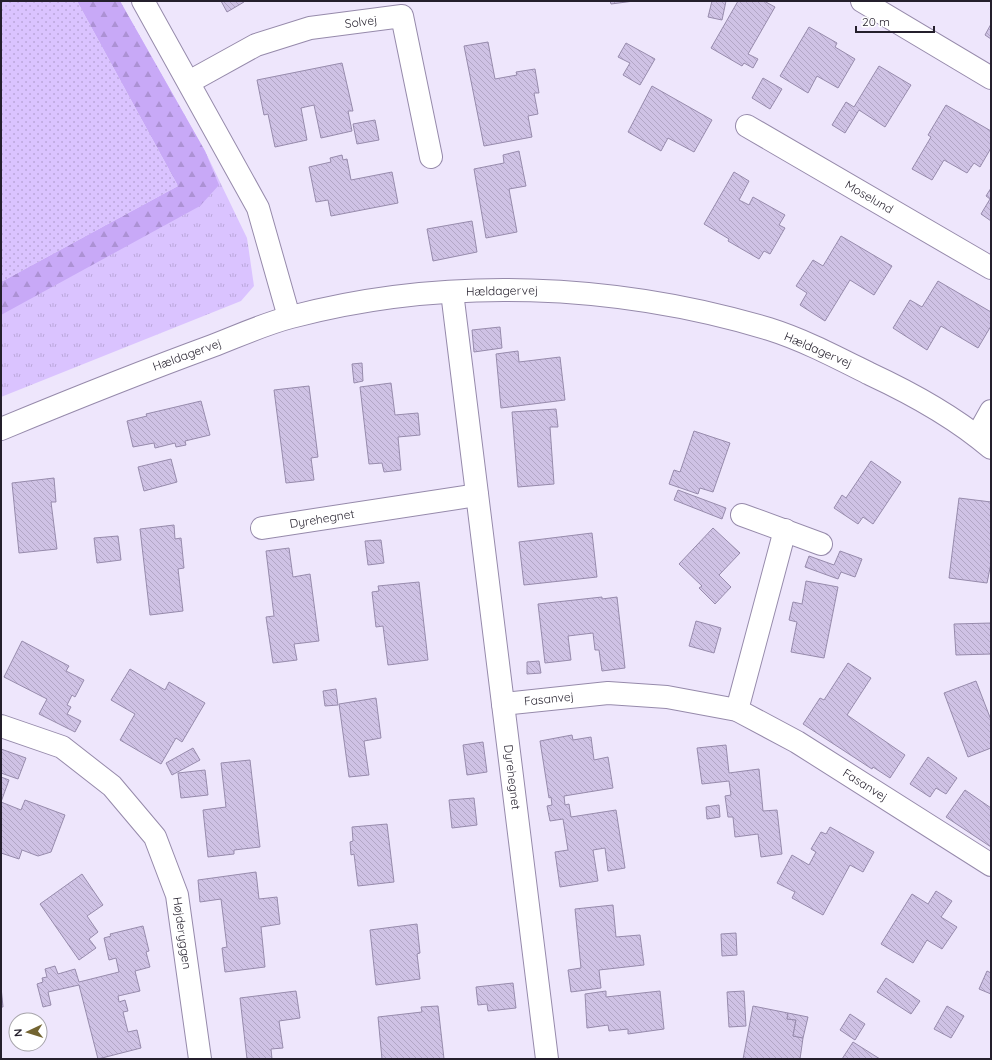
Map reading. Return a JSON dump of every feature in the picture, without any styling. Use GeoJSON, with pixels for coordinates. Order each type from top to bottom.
{"type":"FeatureCollection","features":[{"type":"Feature","properties":{"kind":"street"},"geometry":{"type":"LineString","coordinates":[[143,1],[258,208],[289,317]]}},
{"type":"Feature","properties":{"kind":"street"},"geometry":{"type":"LineString","coordinates":[[862,1],[991,78]]}},
{"type":"Feature","properties":{"kind":"street","name":"Solvej"},"geometry":{"type":"LineString","coordinates":[[189,82],[263,42],[310,28],[402,16],[431,157]]}},
{"type":"Feature","properties":{"kind":"street","name":"Moselund"},"geometry":{"type":"LineString","coordinates":[[746,126],[991,268]]}},
{"type":"Feature","properties":{"kind":"street","name":"Hældagervej"},"geometry":{"type":"LineString","coordinates":[[1,428],[147,370],[289,317],[366,300],[452,292],[538,289],[628,299],[705,313],[771,330],[839,358],[913,394],[984,442]]}},
{"type":"Feature","properties":{"kind":"street","name":"Dyrehegnet"},"geometry":{"type":"LineString","coordinates":[[452,292],[546,1059]]}},
{"type":"Feature","properties":{"kind":"street"},"geometry":{"type":"LineString","coordinates":[[984,442],[991,412]]}},
{"type":"Feature","properties":{"kind":"street","name":"Dyrehegnet"},"geometry":{"type":"LineString","coordinates":[[262,528],[477,495]]}},
{"type":"Feature","properties":{"kind":"street"},"geometry":{"type":"LineString","coordinates":[[742,514],[821,544]]}},
{"type":"Feature","properties":{"kind":"street"},"geometry":{"type":"LineString","coordinates":[[737,710],[785,530]]}},
{"type":"Feature","properties":{"kind":"street","name":"Fasanvej"},"geometry":{"type":"LineString","coordinates":[[502,704],[608,693],[667,698],[737,710],[796,742],[991,865]]}},
{"type":"Feature","properties":{"kind":"street","name":"Højderyggen"},"geometry":{"type":"LineString","coordinates":[[1,726],[62,747],[112,786],[156,836],[177,895],[200,1059]]}},
{"type":"Feature","properties":{"kind":"green space"},"geometry":{"type":"Polygon","coordinates":[[[1,1],[77,1],[178,186],[1,282],[1,1]]]}},
{"type":"Feature","properties":{"kind":"green space"},"geometry":{"type":"Polygon","coordinates":[[[77,1],[120,1],[205,151],[247,238],[254,286],[241,301],[1,397],[1,282],[178,186],[77,1]]]}},
{"type":"Feature","properties":{"kind":"green space"},"geometry":{"type":"Polygon","coordinates":[[[77,1],[120,1],[205,151],[219,185],[200,206],[1,315],[1,282],[178,186],[77,1]]]}},
{"type":"Feature","properties":{"kind":"building"},"geometry":{"type":"Polygon","coordinates":[[[221,1],[243,1],[244,2],[227,12],[221,1]]]}},
{"type":"Feature","properties":{"kind":"building"},"geometry":{"type":"Polygon","coordinates":[[[610,1],[634,1],[611,4],[610,1]]]}},
{"type":"Feature","properties":{"kind":"building"},"geometry":{"type":"Polygon","coordinates":[[[712,1],[726,1],[722,20],[708,17],[712,1]]]}},
{"type":"Feature","properties":{"kind":"building"},"geometry":{"type":"Polygon","coordinates":[[[738,1],[764,1],[775,7],[748,54],[758,59],[753,68],[744,63],[742,66],[711,48],[738,1]]]}},
{"type":"Feature","properties":{"kind":"building"},"geometry":{"type":"Polygon","coordinates":[[[991,24],[991,39],[985,35],[991,24]]]}},
{"type":"Feature","properties":{"kind":"building"},"geometry":{"type":"Polygon","coordinates":[[[809,27],[837,43],[835,47],[855,59],[838,88],[817,76],[808,93],[780,76],[809,27]]]}},
{"type":"Feature","properties":{"kind":"building"},"geometry":{"type":"Polygon","coordinates":[[[488,42],[495,79],[517,75],[516,72],[535,69],[539,93],[534,93],[538,114],[528,116],[532,137],[484,146],[464,46],[488,42]]]}},
{"type":"Feature","properties":{"kind":"building"},"geometry":{"type":"Polygon","coordinates":[[[626,43],[655,59],[640,85],[623,75],[630,63],[618,57],[626,43]]]}},
{"type":"Feature","properties":{"kind":"building"},"geometry":{"type":"Polygon","coordinates":[[[342,63],[353,111],[348,111],[352,131],[321,138],[314,105],[301,108],[307,140],[275,147],[268,114],[264,115],[257,80],[342,63]]]}},
{"type":"Feature","properties":{"kind":"building"},"geometry":{"type":"Polygon","coordinates":[[[879,66],[911,85],[885,127],[859,110],[845,133],[832,125],[846,102],[854,107],[879,66]]]}},
{"type":"Feature","properties":{"kind":"building"},"geometry":{"type":"Polygon","coordinates":[[[763,78],[782,89],[770,109],[752,98],[763,78]]]}},
{"type":"Feature","properties":{"kind":"building"},"geometry":{"type":"Polygon","coordinates":[[[652,86],[712,120],[694,152],[668,138],[661,151],[628,132],[652,86]]]}},
{"type":"Feature","properties":{"kind":"building"},"geometry":{"type":"Polygon","coordinates":[[[946,105],[991,131],[991,148],[980,167],[974,163],[967,173],[944,160],[932,180],[912,169],[931,137],[928,135],[946,105]]]}},
{"type":"Feature","properties":{"kind":"building"},"geometry":{"type":"Polygon","coordinates":[[[375,120],[379,140],[357,144],[353,124],[375,120]]]}},
{"type":"Feature","properties":{"kind":"building"},"geometry":{"type":"Polygon","coordinates":[[[519,151],[526,186],[509,189],[517,232],[486,238],[474,169],[504,163],[503,155],[519,151]]]}},
{"type":"Feature","properties":{"kind":"building"},"geometry":{"type":"Polygon","coordinates":[[[342,155],[343,160],[347,159],[351,180],[392,172],[398,203],[331,216],[328,200],[316,202],[309,167],[331,162],[330,158],[342,155]]]}},
{"type":"Feature","properties":{"kind":"building"},"geometry":{"type":"Polygon","coordinates":[[[734,172],[749,181],[739,200],[749,205],[753,197],[785,215],[779,225],[785,228],[770,254],[764,251],[759,259],[728,241],[729,239],[704,224],[734,172]]]}},
{"type":"Feature","properties":{"kind":"building"},"geometry":{"type":"Polygon","coordinates":[[[991,188],[991,221],[981,214],[990,199],[986,196],[991,188]]]}},
{"type":"Feature","properties":{"kind":"building"},"geometry":{"type":"Polygon","coordinates":[[[472,221],[477,252],[433,261],[427,229],[472,221]]]}},
{"type":"Feature","properties":{"kind":"building"},"geometry":{"type":"Polygon","coordinates":[[[841,236],[892,266],[874,295],[850,280],[825,321],[800,305],[807,293],[796,286],[813,260],[823,266],[841,236]]]}},
{"type":"Feature","properties":{"kind":"building"},"geometry":{"type":"Polygon","coordinates":[[[938,281],[991,312],[991,326],[978,348],[941,326],[927,350],[893,328],[910,300],[922,307],[938,281]]]}},
{"type":"Feature","properties":{"kind":"building"},"geometry":{"type":"Polygon","coordinates":[[[500,327],[502,348],[474,352],[472,330],[500,327]]]}},
{"type":"Feature","properties":{"kind":"building"},"geometry":{"type":"Polygon","coordinates":[[[518,351],[519,362],[560,357],[565,400],[501,408],[496,354],[518,351]]]}},
{"type":"Feature","properties":{"kind":"building"},"geometry":{"type":"Polygon","coordinates":[[[362,363],[363,381],[354,383],[352,364],[362,363]]]}},
{"type":"Feature","properties":{"kind":"building"},"geometry":{"type":"Polygon","coordinates":[[[391,383],[395,415],[418,413],[420,435],[398,437],[401,470],[384,472],[382,463],[369,464],[360,387],[391,383]]]}},
{"type":"Feature","properties":{"kind":"building"},"geometry":{"type":"Polygon","coordinates":[[[309,386],[318,457],[311,458],[314,480],[286,483],[274,390],[309,386]]]}},
{"type":"Feature","properties":{"kind":"building"},"geometry":{"type":"Polygon","coordinates":[[[201,401],[210,435],[185,441],[186,445],[176,447],[175,443],[155,448],[154,443],[133,447],[127,421],[147,416],[146,414],[201,401]]]}},
{"type":"Feature","properties":{"kind":"building"},"geometry":{"type":"Polygon","coordinates":[[[556,409],[558,427],[550,427],[554,484],[518,487],[512,412],[556,409]]]}},
{"type":"Feature","properties":{"kind":"building"},"geometry":{"type":"Polygon","coordinates":[[[694,431],[730,443],[713,492],[700,488],[698,494],[669,484],[674,470],[680,472],[694,431]]]}},
{"type":"Feature","properties":{"kind":"building"},"geometry":{"type":"Polygon","coordinates":[[[171,459],[177,482],[144,491],[138,467],[171,459]]]}},
{"type":"Feature","properties":{"kind":"building"},"geometry":{"type":"Polygon","coordinates":[[[871,461],[901,482],[873,524],[863,517],[858,524],[834,508],[842,495],[846,498],[871,461]]]}},
{"type":"Feature","properties":{"kind":"building"},"geometry":{"type":"Polygon","coordinates":[[[54,478],[56,502],[51,502],[57,549],[19,553],[12,483],[54,478]]]}},
{"type":"Feature","properties":{"kind":"building"},"geometry":{"type":"Polygon","coordinates":[[[678,490],[726,508],[722,519],[674,500],[678,490]]]}},
{"type":"Feature","properties":{"kind":"building"},"geometry":{"type":"Polygon","coordinates":[[[959,498],[991,502],[991,563],[987,583],[949,578],[959,498]]]}},
{"type":"Feature","properties":{"kind":"building"},"geometry":{"type":"Polygon","coordinates":[[[174,525],[175,539],[181,538],[184,568],[178,569],[183,611],[150,615],[140,529],[174,525]]]}},
{"type":"Feature","properties":{"kind":"building"},"geometry":{"type":"Polygon","coordinates":[[[713,528],[740,553],[719,575],[731,587],[715,604],[699,588],[702,586],[679,564],[713,528]]]}},
{"type":"Feature","properties":{"kind":"building"},"geometry":{"type":"Polygon","coordinates":[[[592,533],[597,577],[524,585],[519,542],[592,533]]]}},
{"type":"Feature","properties":{"kind":"building"},"geometry":{"type":"Polygon","coordinates":[[[118,536],[121,560],[97,563],[94,538],[118,536]]]}},
{"type":"Feature","properties":{"kind":"building"},"geometry":{"type":"Polygon","coordinates":[[[381,540],[384,563],[368,565],[365,541],[381,540]]]}},
{"type":"Feature","properties":{"kind":"building"},"geometry":{"type":"Polygon","coordinates":[[[289,548],[293,577],[310,574],[319,641],[294,644],[297,660],[273,663],[266,617],[274,616],[266,551],[289,548]]]}},
{"type":"Feature","properties":{"kind":"building"},"geometry":{"type":"Polygon","coordinates":[[[840,551],[862,559],[855,577],[841,572],[838,579],[805,567],[809,556],[834,565],[840,551]]]}},
{"type":"Feature","properties":{"kind":"building"},"geometry":{"type":"Polygon","coordinates":[[[806,581],[838,587],[824,658],[791,652],[797,622],[789,620],[793,602],[802,604],[806,581]]]}},
{"type":"Feature","properties":{"kind":"building"},"geometry":{"type":"Polygon","coordinates":[[[419,582],[428,660],[388,665],[383,626],[376,627],[372,592],[379,591],[378,586],[419,582]]]}},
{"type":"Feature","properties":{"kind":"building"},"geometry":{"type":"Polygon","coordinates":[[[602,597],[602,599],[617,597],[625,668],[602,671],[599,650],[595,650],[593,633],[568,636],[571,660],[545,663],[538,604],[602,597]]]}},
{"type":"Feature","properties":{"kind":"building"},"geometry":{"type":"Polygon","coordinates":[[[696,621],[721,628],[714,653],[689,646],[696,621]]]}},
{"type":"Feature","properties":{"kind":"building"},"geometry":{"type":"Polygon","coordinates":[[[991,623],[991,654],[956,655],[954,624],[991,623]]]}},
{"type":"Feature","properties":{"kind":"building"},"geometry":{"type":"Polygon","coordinates":[[[22,641],[69,666],[66,671],[84,680],[75,697],[72,695],[67,705],[71,707],[67,714],[81,721],[75,732],[39,714],[47,699],[4,677],[22,641]]]}},
{"type":"Feature","properties":{"kind":"building"},"geometry":{"type":"Polygon","coordinates":[[[539,661],[541,673],[527,674],[527,662],[539,661]]]}},
{"type":"Feature","properties":{"kind":"building"},"geometry":{"type":"Polygon","coordinates":[[[848,663],[871,678],[847,715],[905,755],[890,778],[873,767],[872,769],[803,724],[820,698],[824,700],[848,663]]]}},
{"type":"Feature","properties":{"kind":"building"},"geometry":{"type":"Polygon","coordinates":[[[130,669],[165,690],[169,682],[205,703],[182,742],[176,738],[161,764],[120,740],[135,714],[111,700],[130,669]]]}},
{"type":"Feature","properties":{"kind":"building"},"geometry":{"type":"Polygon","coordinates":[[[976,681],[991,720],[991,748],[968,757],[944,693],[976,681]]]}},
{"type":"Feature","properties":{"kind":"building"},"geometry":{"type":"Polygon","coordinates":[[[336,689],[338,705],[325,706],[323,691],[336,689]]]}},
{"type":"Feature","properties":{"kind":"building"},"geometry":{"type":"Polygon","coordinates":[[[376,698],[381,738],[364,741],[369,775],[349,777],[339,704],[376,698]]]}},
{"type":"Feature","properties":{"kind":"building"},"geometry":{"type":"Polygon","coordinates":[[[572,735],[573,740],[591,737],[594,760],[608,757],[613,788],[564,796],[565,805],[569,804],[571,817],[616,810],[625,868],[608,871],[605,848],[593,850],[598,881],[560,887],[555,852],[568,850],[563,819],[550,821],[547,806],[552,805],[551,797],[549,798],[540,741],[572,735]]]}},
{"type":"Feature","properties":{"kind":"building"},"geometry":{"type":"Polygon","coordinates":[[[483,742],[487,772],[467,775],[463,745],[483,742]]]}},
{"type":"Feature","properties":{"kind":"building"},"geometry":{"type":"Polygon","coordinates":[[[726,745],[729,773],[759,769],[763,811],[777,810],[782,854],[761,857],[758,834],[735,837],[733,817],[728,817],[725,796],[731,795],[729,781],[702,784],[697,748],[726,745]]]}},
{"type":"Feature","properties":{"kind":"building"},"geometry":{"type":"Polygon","coordinates":[[[193,748],[200,760],[172,775],[166,763],[193,748]]]}},
{"type":"Feature","properties":{"kind":"building"},"geometry":{"type":"Polygon","coordinates":[[[1,749],[26,758],[18,779],[1,773],[1,749]]]}},
{"type":"Feature","properties":{"kind":"building"},"geometry":{"type":"Polygon","coordinates":[[[928,757],[957,778],[946,794],[936,788],[930,797],[910,784],[928,757]]]}},
{"type":"Feature","properties":{"kind":"building"},"geometry":{"type":"Polygon","coordinates":[[[250,760],[260,847],[234,850],[234,854],[208,857],[203,810],[226,807],[221,763],[250,760]]]}},
{"type":"Feature","properties":{"kind":"building"},"geometry":{"type":"Polygon","coordinates":[[[205,770],[208,795],[181,798],[178,773],[205,770]]]}},
{"type":"Feature","properties":{"kind":"building"},"geometry":{"type":"Polygon","coordinates":[[[1,777],[9,780],[1,802],[1,777]]]}},
{"type":"Feature","properties":{"kind":"building"},"geometry":{"type":"Polygon","coordinates":[[[965,790],[991,808],[991,847],[946,817],[965,790]]]}},
{"type":"Feature","properties":{"kind":"building"},"geometry":{"type":"Polygon","coordinates":[[[474,798],[477,825],[452,828],[449,800],[474,798]]]}},
{"type":"Feature","properties":{"kind":"building"},"geometry":{"type":"Polygon","coordinates":[[[25,800],[65,815],[51,852],[38,856],[22,850],[19,859],[1,853],[1,802],[21,810],[25,800]]]}},
{"type":"Feature","properties":{"kind":"building"},"geometry":{"type":"Polygon","coordinates":[[[719,805],[720,817],[707,819],[706,807],[719,805]]]}},
{"type":"Feature","properties":{"kind":"building"},"geometry":{"type":"Polygon","coordinates":[[[387,824],[394,882],[358,886],[354,854],[351,855],[350,842],[353,841],[352,827],[387,824]]]}},
{"type":"Feature","properties":{"kind":"building"},"geometry":{"type":"Polygon","coordinates":[[[830,827],[874,852],[863,872],[850,865],[823,915],[792,898],[795,892],[777,883],[792,855],[809,865],[816,852],[811,849],[821,832],[826,834],[830,827]]]}},
{"type":"Feature","properties":{"kind":"building"},"geometry":{"type":"Polygon","coordinates":[[[256,872],[259,899],[277,897],[280,924],[261,927],[265,967],[225,972],[222,948],[227,947],[221,899],[200,902],[198,880],[256,872]]]}},
{"type":"Feature","properties":{"kind":"building"},"geometry":{"type":"Polygon","coordinates":[[[82,874],[103,905],[87,916],[98,932],[89,939],[96,948],[79,960],[40,904],[82,874]]]}},
{"type":"Feature","properties":{"kind":"building"},"geometry":{"type":"Polygon","coordinates":[[[936,891],[952,901],[941,917],[957,927],[942,949],[927,940],[913,963],[881,944],[912,894],[928,904],[936,891]]]}},
{"type":"Feature","properties":{"kind":"building"},"geometry":{"type":"Polygon","coordinates":[[[613,905],[616,937],[640,935],[644,965],[599,970],[601,988],[571,992],[568,970],[581,968],[575,909],[613,905]]]}},
{"type":"Feature","properties":{"kind":"building"},"geometry":{"type":"Polygon","coordinates":[[[417,924],[420,953],[417,954],[420,979],[376,985],[370,930],[417,924]]]}},
{"type":"Feature","properties":{"kind":"building"},"geometry":{"type":"Polygon","coordinates":[[[143,926],[149,951],[146,952],[150,967],[135,971],[140,991],[118,996],[119,1002],[125,1000],[128,1011],[123,1012],[128,1032],[137,1030],[141,1048],[98,1059],[79,985],[48,992],[51,1005],[43,1007],[37,984],[43,982],[42,978],[47,977],[45,969],[55,966],[58,974],[75,969],[79,982],[119,972],[116,958],[109,960],[104,938],[111,936],[110,934],[143,926]]]}},
{"type":"Feature","properties":{"kind":"building"},"geometry":{"type":"Polygon","coordinates":[[[736,933],[737,955],[722,956],[721,934],[736,933]]]}},
{"type":"Feature","properties":{"kind":"building"},"geometry":{"type":"Polygon","coordinates":[[[987,971],[991,973],[991,994],[979,989],[987,971]]]}},
{"type":"Feature","properties":{"kind":"building"},"geometry":{"type":"Polygon","coordinates":[[[886,978],[920,1001],[911,1014],[877,992],[886,978]]]}},
{"type":"Feature","properties":{"kind":"building"},"geometry":{"type":"Polygon","coordinates":[[[513,983],[516,1008],[488,1011],[487,1004],[478,1005],[476,987],[513,983]]]}},
{"type":"Feature","properties":{"kind":"building"},"geometry":{"type":"Polygon","coordinates":[[[1,987],[3,1007],[1,1007],[1,987]]]}},
{"type":"Feature","properties":{"kind":"building"},"geometry":{"type":"Polygon","coordinates":[[[296,991],[300,1018],[279,1021],[283,1048],[271,1049],[272,1059],[247,1059],[240,998],[296,991]]]}},
{"type":"Feature","properties":{"kind":"building"},"geometry":{"type":"Polygon","coordinates":[[[606,991],[606,997],[660,991],[664,1029],[628,1034],[628,1029],[609,1031],[608,1025],[587,1028],[585,994],[606,991]]]}},
{"type":"Feature","properties":{"kind":"building"},"geometry":{"type":"Polygon","coordinates":[[[744,991],[746,1026],[729,1027],[727,992],[744,991]]]}},
{"type":"Feature","properties":{"kind":"building"},"geometry":{"type":"Polygon","coordinates":[[[438,1006],[444,1059],[382,1059],[378,1017],[422,1012],[421,1007],[438,1006]]]}},
{"type":"Feature","properties":{"kind":"building"},"geometry":{"type":"Polygon","coordinates":[[[753,1006],[788,1013],[787,1019],[796,1020],[793,1036],[803,1038],[800,1059],[743,1059],[753,1006]]]}},
{"type":"Feature","properties":{"kind":"building"},"geometry":{"type":"Polygon","coordinates":[[[947,1006],[964,1016],[951,1038],[934,1029],[947,1006]]]}},
{"type":"Feature","properties":{"kind":"building"},"geometry":{"type":"Polygon","coordinates":[[[788,1013],[808,1017],[803,1038],[793,1036],[796,1020],[787,1019],[788,1013]]]}},
{"type":"Feature","properties":{"kind":"building"},"geometry":{"type":"Polygon","coordinates":[[[850,1014],[865,1024],[855,1040],[840,1030],[850,1014]]]}},
{"type":"Feature","properties":{"kind":"building"},"geometry":{"type":"Polygon","coordinates":[[[853,1042],[880,1059],[842,1059],[853,1042]]]}}]}
